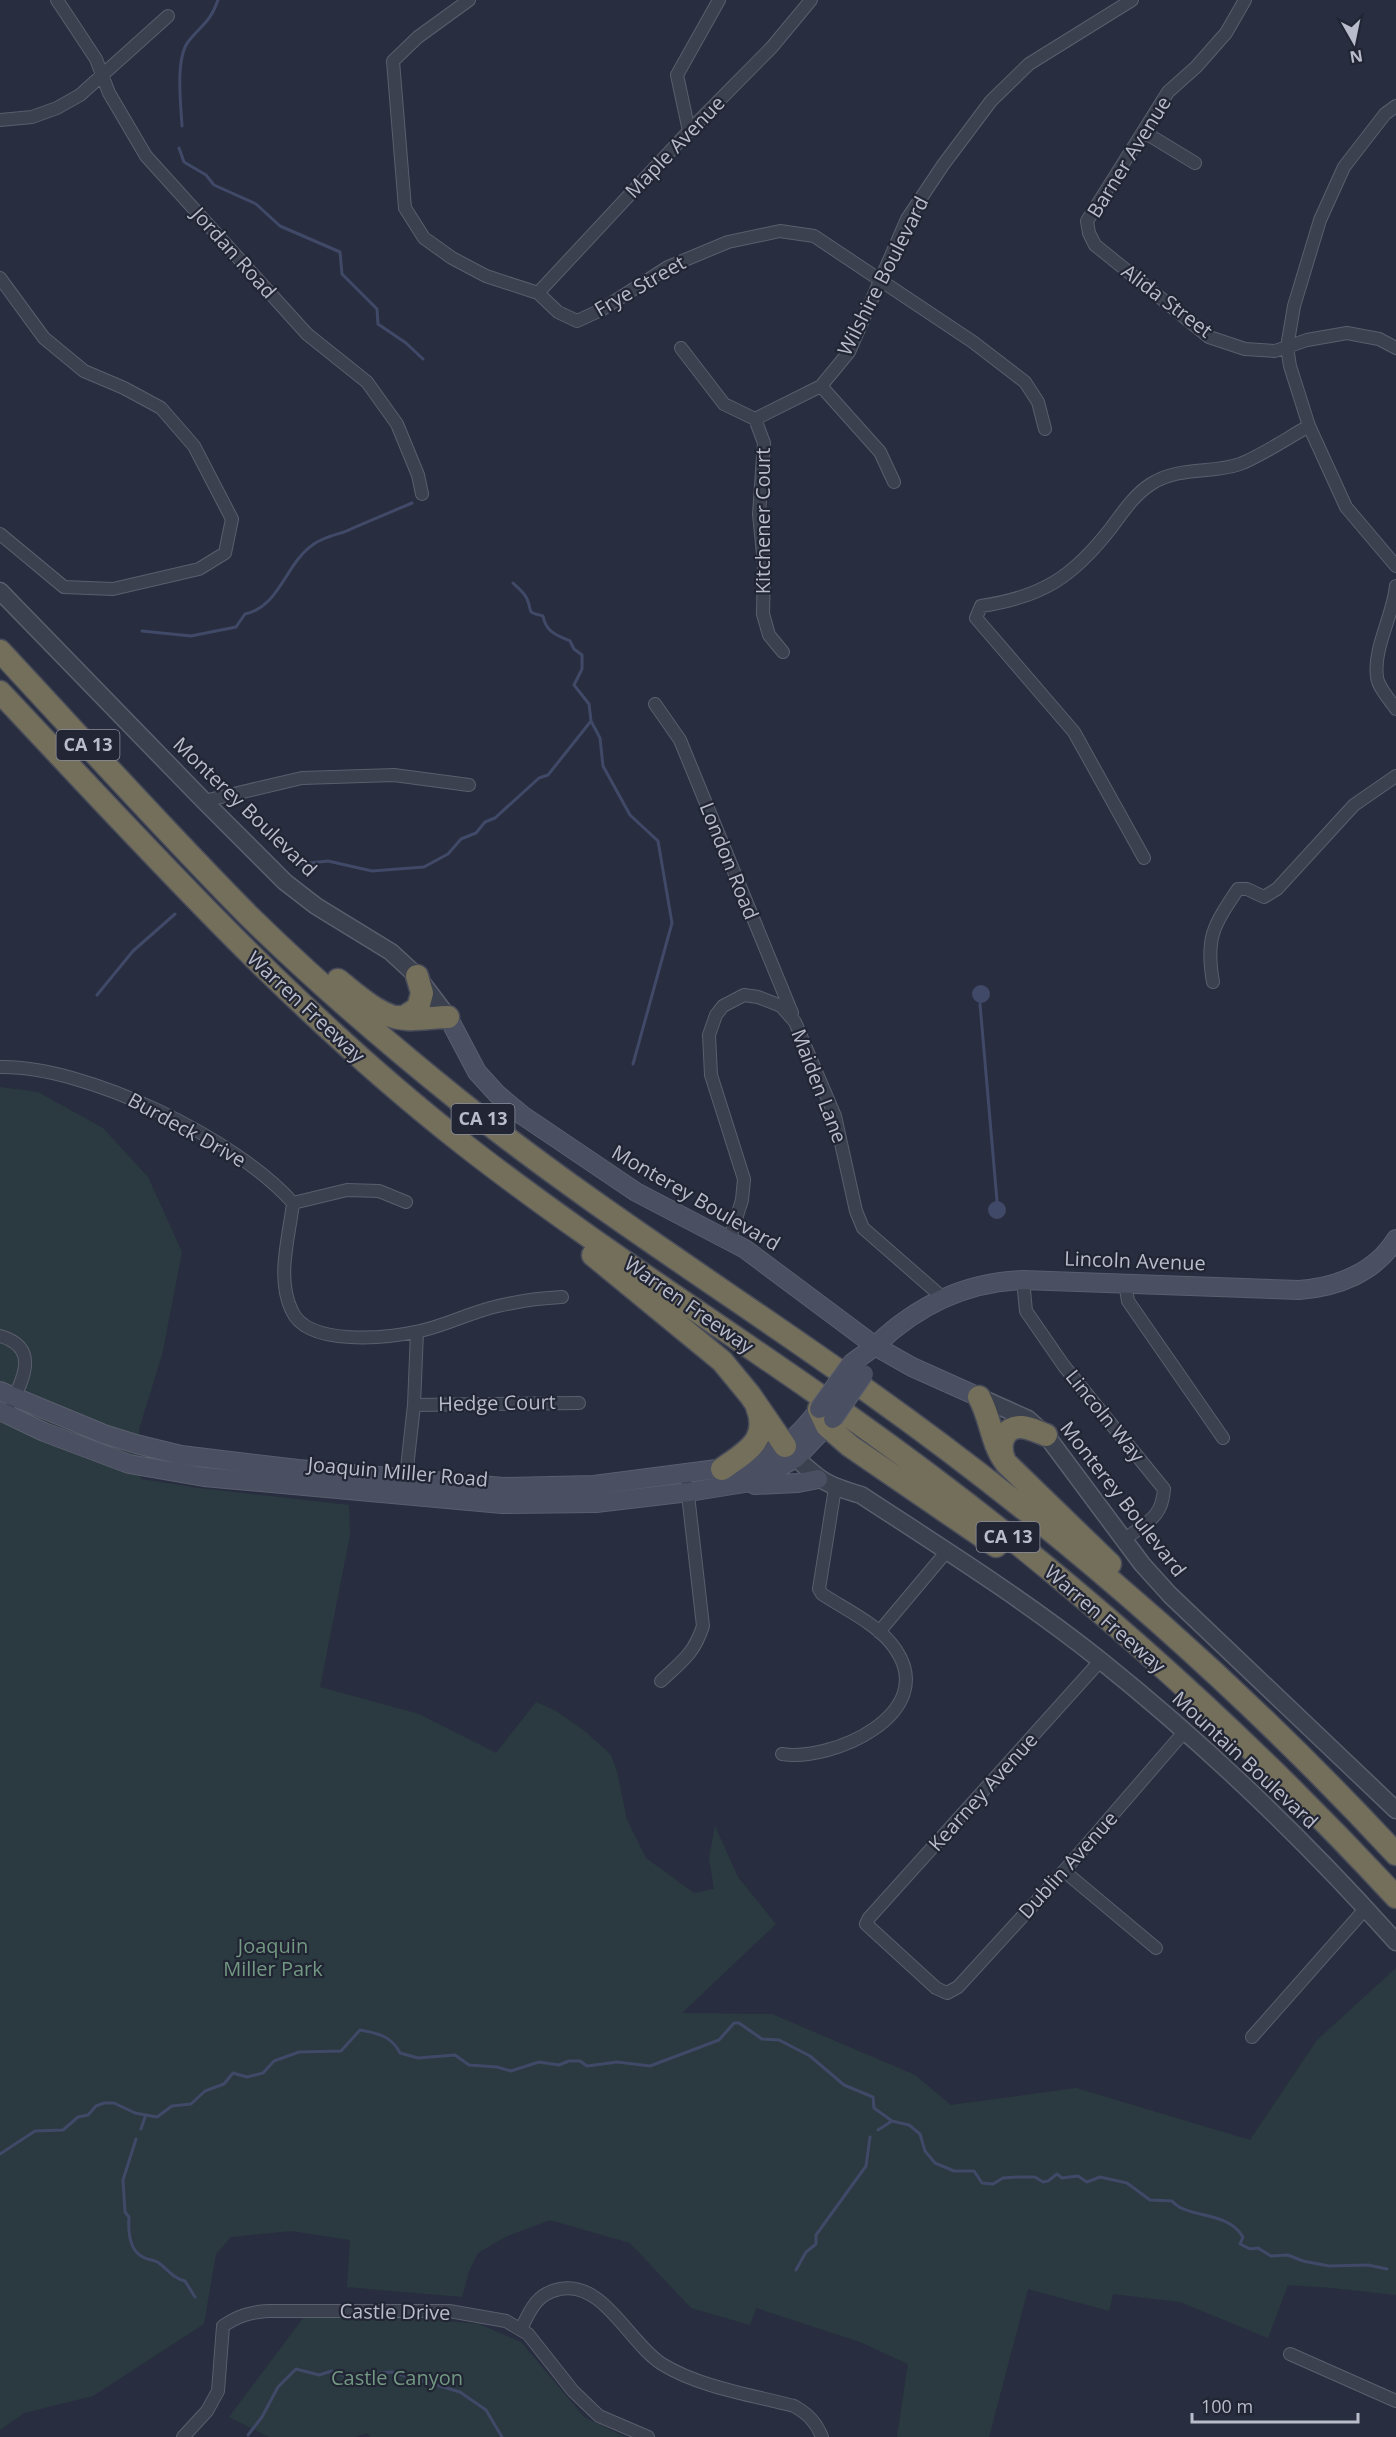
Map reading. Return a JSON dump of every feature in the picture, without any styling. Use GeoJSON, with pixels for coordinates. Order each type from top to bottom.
{"type":"FeatureCollection","features":[{"type":"Feature","properties":{"kind":"highway","name":"Warren Freeway"},"geometry":{"type":"LineString","coordinates":[[0,651],[250,917],[319,981],[460,1101],[609,1212],[921,1430],[1026,1511],[1149,1613],[1316,1770],[1396,1854]]}},
{"type":"Feature","properties":{"kind":"highway","name":"Warren Freeway"},"geometry":{"type":"LineString","coordinates":[[0,692],[229,935],[366,1063],[462,1143],[548,1209],[855,1420],[930,1476],[1081,1597],[1293,1790],[1396,1897]]}},
{"type":"Feature","properties":{"kind":"highway"},"geometry":{"type":"LineString","coordinates":[[176,840],[344,984],[373,1006],[394,1017],[404,1019],[448,1017]]}},
{"type":"Feature","properties":{"kind":"highway"},"geometry":{"type":"LineString","coordinates":[[394,1017],[404,1017],[418,1008],[422,993],[417,976]]}},
{"type":"Feature","properties":{"kind":"highway"},"geometry":{"type":"LineString","coordinates":[[548,1209],[564,1233],[715,1355],[750,1395],[790,1452]]}},
{"type":"Feature","properties":{"kind":"highway"},"geometry":{"type":"LineString","coordinates":[[722,1478],[753,1446],[760,1432],[760,1415],[750,1395]]}},
{"type":"Feature","properties":{"kind":"highway"},"geometry":{"type":"LineString","coordinates":[[978,1397],[986,1412],[996,1446],[1006,1463],[1133,1587],[1149,1613]]}},
{"type":"Feature","properties":{"kind":"highway"},"geometry":{"type":"LineString","coordinates":[[826,1418],[850,1446],[952,1515],[1155,1662]]}},
{"type":"Feature","properties":{"kind":"highway"},"geometry":{"type":"LineString","coordinates":[[1006,1463],[1000,1447],[1001,1441],[1010,1430],[1024,1427],[1046,1435]]}},
{"type":"Feature","properties":{"kind":"main road","name":"Monterey Boulevard"},"geometry":{"type":"LineString","coordinates":[[448,1017],[477,1072],[508,1104],[621,1183],[760,1259],[875,1346],[919,1371],[978,1397]]}},
{"type":"Feature","properties":{"kind":"main road","name":"Lincoln Avenue"},"geometry":{"type":"LineString","coordinates":[[790,1452],[800,1433],[826,1418],[875,1346],[897,1325],[942,1297],[979,1285],[1005,1280],[1299,1290],[1317,1288],[1352,1278],[1381,1258],[1396,1239]]}},
{"type":"Feature","properties":{"kind":"main road","name":"Joaquin Miller Road"},"geometry":{"type":"LineString","coordinates":[[7,1394],[104,1434],[181,1455],[405,1487],[502,1504],[589,1503],[689,1492],[757,1461],[790,1452]]}},
{"type":"Feature","properties":{"kind":"main road","name":"Joaquin Miller Road"},"geometry":{"type":"LineString","coordinates":[[3,1413],[44,1432],[129,1464],[204,1478],[405,1487],[594,1485],[685,1473],[722,1478]]}},
{"type":"Feature","properties":{"kind":"main road"},"geometry":{"type":"LineString","coordinates":[[722,1478],[798,1483],[818,1479]]}},
{"type":"Feature","properties":{"kind":"street","name":"Jordan Road"},"geometry":{"type":"LineString","coordinates":[[57,0],[96,59],[109,93],[146,156],[307,334],[367,382],[397,423],[422,494]]}},
{"type":"Feature","properties":{"kind":"street","name":"Frye Street"},"geometry":{"type":"LineString","coordinates":[[469,0],[418,37],[393,61],[405,208],[424,238],[452,258],[486,276],[538,293],[558,312],[577,321],[601,310],[668,267],[728,243],[780,231],[814,236],[973,342],[1025,382],[1038,402],[1045,429]]}},
{"type":"Feature","properties":{"kind":"street"},"geometry":{"type":"LineString","coordinates":[[689,131],[677,75],[719,0]]}},
{"type":"Feature","properties":{"kind":"street","name":"Maple Avenue"},"geometry":{"type":"LineString","coordinates":[[538,293],[689,131],[772,47],[811,0]]}},
{"type":"Feature","properties":{"kind":"street","name":"Wilshire Boulevard"},"geometry":{"type":"LineString","coordinates":[[755,419],[821,386],[849,352],[907,219],[943,165],[991,101],[1029,64],[1132,0]]}},
{"type":"Feature","properties":{"kind":"street","name":"Barner Avenue"},"geometry":{"type":"LineString","coordinates":[[1089,233],[1087,221],[1168,92],[1196,67],[1226,33],[1245,0]]}},
{"type":"Feature","properties":{"kind":"street"},"geometry":{"type":"LineString","coordinates":[[0,120],[32,117],[57,108],[80,94],[168,16]]}},
{"type":"Feature","properties":{"kind":"street"},"geometry":{"type":"LineString","coordinates":[[1396,106],[1385,114],[1344,167],[1320,220],[1294,306],[1287,347],[1290,366],[1309,426],[1346,507],[1396,566]]}},
{"type":"Feature","properties":{"kind":"street"},"geometry":{"type":"LineString","coordinates":[[1144,132],[1195,163]]}},
{"type":"Feature","properties":{"kind":"street","name":"Alida Street"},"geometry":{"type":"LineString","coordinates":[[1089,233],[1095,245],[1209,337],[1245,349],[1275,351],[1307,340],[1347,333],[1379,339],[1396,348]]}},
{"type":"Feature","properties":{"kind":"street"},"geometry":{"type":"LineString","coordinates":[[0,278],[44,338],[52,345],[84,370],[161,408],[194,446],[232,519],[225,553],[199,569],[113,589],[64,586],[0,534]]}},
{"type":"Feature","properties":{"kind":"street","name":"Kitchener Court"},"geometry":{"type":"LineString","coordinates":[[681,348],[724,404],[755,419],[764,442],[759,514],[764,564],[763,614],[769,634],[783,652]]}},
{"type":"Feature","properties":{"kind":"street"},"geometry":{"type":"LineString","coordinates":[[821,386],[880,452],[894,482]]}},
{"type":"Feature","properties":{"kind":"street"},"geometry":{"type":"LineString","coordinates":[[1144,858],[1074,732],[976,618],[981,606],[1010,602],[1039,592],[1075,568],[1110,529],[1128,503],[1152,484],[1185,471],[1240,464],[1309,426]]}},
{"type":"Feature","properties":{"kind":"street"},"geometry":{"type":"LineString","coordinates":[[1396,586],[1388,623],[1379,645],[1377,679],[1396,709]]}},
{"type":"Feature","properties":{"kind":"street","name":"Monterey Boulevard"},"geometry":{"type":"LineString","coordinates":[[0,591],[204,801],[300,894],[377,941],[417,976],[448,1017]]}},
{"type":"Feature","properties":{"kind":"street","name":"London Road"},"geometry":{"type":"LineString","coordinates":[[655,704],[680,740],[795,1022]]}},
{"type":"Feature","properties":{"kind":"street"},"geometry":{"type":"LineString","coordinates":[[204,801],[302,778],[394,775],[469,785]]}},
{"type":"Feature","properties":{"kind":"street"},"geometry":{"type":"LineString","coordinates":[[1213,982],[1209,959],[1210,940],[1218,920],[1238,889],[1264,897],[1277,889],[1354,805],[1396,776]]}},
{"type":"Feature","properties":{"kind":"street","name":"Maiden Lane"},"geometry":{"type":"LineString","coordinates":[[729,1241],[742,1200],[744,1179],[711,1075],[709,1035],[716,1015],[723,1006],[744,995],[768,999],[781,1006],[795,1022],[835,1116],[856,1211],[862,1228],[942,1297]]}},
{"type":"Feature","properties":{"kind":"street","name":"Burdeck Drive"},"geometry":{"type":"LineString","coordinates":[[0,1067],[23,1066],[53,1072],[118,1093],[224,1146],[279,1187],[293,1203]]}},
{"type":"Feature","properties":{"kind":"street"},"geometry":{"type":"LineString","coordinates":[[406,1202],[379,1191],[347,1190],[293,1203],[285,1260],[286,1292],[292,1313],[306,1328],[320,1334],[338,1336],[368,1337],[417,1332],[498,1306],[531,1299],[562,1297]]}},
{"type":"Feature","properties":{"kind":"street","name":"Lincoln Way"},"geometry":{"type":"LineString","coordinates":[[1023,1280],[1026,1311],[1064,1366],[1164,1488],[1159,1513],[1124,1540]]}},
{"type":"Feature","properties":{"kind":"street"},"geometry":{"type":"LineString","coordinates":[[1125,1283],[1128,1301],[1222,1438]]}},
{"type":"Feature","properties":{"kind":"street"},"geometry":{"type":"LineString","coordinates":[[405,1487],[414,1405],[417,1332]]}},
{"type":"Feature","properties":{"kind":"street"},"geometry":{"type":"LineString","coordinates":[[0,1336],[14,1340],[23,1352],[26,1364],[23,1380],[7,1394],[3,1413]]}},
{"type":"Feature","properties":{"kind":"street","name":"Monterey Boulevard"},"geometry":{"type":"LineString","coordinates":[[978,1397],[1028,1419],[1046,1435],[1142,1564],[1170,1594],[1396,1810]]}},
{"type":"Feature","properties":{"kind":"street","name":"Hedge Court"},"geometry":{"type":"LineString","coordinates":[[414,1405],[579,1403]]}},
{"type":"Feature","properties":{"kind":"street","name":"Mountain Boulevard"},"geometry":{"type":"LineString","coordinates":[[790,1452],[818,1479],[835,1488],[861,1496],[947,1551],[1101,1660],[1271,1810],[1396,1942]]}},
{"type":"Feature","properties":{"kind":"street"},"geometry":{"type":"LineString","coordinates":[[662,1681],[697,1644],[703,1626],[685,1473]]}},
{"type":"Feature","properties":{"kind":"street"},"geometry":{"type":"LineString","coordinates":[[782,1754],[798,1757],[849,1744],[878,1727],[893,1713],[903,1697],[905,1675],[897,1651],[879,1632],[822,1594],[819,1588],[835,1488]]}},
{"type":"Feature","properties":{"kind":"street"},"geometry":{"type":"LineString","coordinates":[[879,1632],[947,1551]]}},
{"type":"Feature","properties":{"kind":"street","name":"Kearney Avenue"},"geometry":{"type":"LineString","coordinates":[[947,1993],[936,1988],[866,1924],[1101,1660]]}},
{"type":"Feature","properties":{"kind":"street","name":"Dublin Avenue"},"geometry":{"type":"LineString","coordinates":[[947,1993],[958,1987],[1184,1732]]}},
{"type":"Feature","properties":{"kind":"street"},"geometry":{"type":"LineString","coordinates":[[1064,1870],[1156,1948]]}},
{"type":"Feature","properties":{"kind":"street"},"geometry":{"type":"LineString","coordinates":[[1252,2037],[1366,1908]]}},
{"type":"Feature","properties":{"kind":"street"},"geometry":{"type":"LineString","coordinates":[[521,2329],[531,2306],[541,2296],[567,2287],[580,2289],[593,2294],[603,2302],[614,2317],[661,2364],[691,2379],[794,2406],[806,2413],[815,2423],[822,2437]]}},
{"type":"Feature","properties":{"kind":"street","name":"Castle Drive"},"geometry":{"type":"LineString","coordinates":[[183,2437],[207,2412],[218,2391],[223,2326],[236,2317],[252,2312],[449,2311],[506,2321],[521,2329],[528,2334],[573,2391],[599,2416],[648,2437]]}},
{"type":"Feature","properties":{"kind":"street"},"geometry":{"type":"LineString","coordinates":[[1290,2354],[1396,2401]]}},
{"type":"Feature","properties":{"kind":"green space","name":"Joaquin Miller Park"},"geometry":{"type":"Polygon","coordinates":[[[0,1087],[38,1092],[103,1128],[148,1177],[182,1252],[162,1355],[139,1429],[141,1479],[198,1488],[349,1505],[350,1535],[320,1687],[419,1714],[496,1753],[536,1702],[556,1711],[586,1732],[611,1755],[627,1820],[646,1858],[694,1893],[714,1889],[709,1858],[715,1826],[738,1877],[776,1924],[682,2013],[772,2014],[915,2075],[951,2105],[1076,2088],[1250,2140],[1317,2040],[1396,1968],[1396,2295],[1288,2285],[1268,2338],[1180,2302],[1113,2294],[1109,2311],[1028,2289],[989,2437],[897,2437],[908,2364],[860,2342],[756,2308],[750,2325],[691,2308],[630,2243],[550,2220],[507,2236],[478,2253],[469,2271],[462,2297],[347,2287],[350,2240],[291,2231],[231,2237],[216,2254],[204,2324],[93,2396],[24,2413],[0,2430],[0,1087]]]}},
{"type":"Feature","properties":{"kind":"green space","name":"Castle Canyon"},"geometry":{"type":"Polygon","coordinates":[[[304,2317],[414,2318],[479,2324],[521,2342],[584,2417],[625,2437],[370,2437],[367,2433],[355,2437],[269,2437],[229,2417],[304,2317]]]}},
{"type":"Feature","properties":{"kind":"water"},"geometry":{"type":"Polygon","coordinates":[[[977,985],[985,985],[990,990],[988,1001],[977,1003],[972,998],[972,990],[977,985]]]}},
{"type":"Feature","properties":{"kind":"water"},"geometry":{"type":"Polygon","coordinates":[[[993,1201],[1001,1201],[1006,1206],[1004,1217],[993,1219],[988,1214],[988,1206],[993,1201]]]}},
{"type":"Feature","properties":{"kind":"waterway"},"geometry":{"type":"LineString","coordinates":[[182,126],[181,60],[188,42],[208,19],[218,0]]}},
{"type":"Feature","properties":{"kind":"waterway"},"geometry":{"type":"LineString","coordinates":[[179,148],[184,162],[206,175],[214,185],[256,204],[280,226],[340,252],[342,274],[377,309],[378,324],[406,343],[423,359]]}},
{"type":"Feature","properties":{"kind":"waterway"},"geometry":{"type":"LineString","coordinates":[[142,631],[191,636],[236,627],[245,614],[257,610],[275,594],[296,562],[314,544],[412,503]]}},
{"type":"Feature","properties":{"kind":"waterway"},"geometry":{"type":"LineString","coordinates":[[513,583],[523,592],[529,603],[530,611],[543,616],[549,629],[570,641],[574,649],[582,655],[582,669],[574,685],[589,704],[591,721],[600,738],[603,766],[630,815],[658,841],[672,923],[633,1064]]}},
{"type":"Feature","properties":{"kind":"waterway"},"geometry":{"type":"LineString","coordinates":[[301,864],[328,861],[372,871],[424,867],[448,854],[461,839],[476,833],[485,822],[495,818],[539,778],[548,775],[591,721]]}},
{"type":"Feature","properties":{"kind":"waterway"},"geometry":{"type":"LineString","coordinates":[[97,995],[133,951],[175,914]]}},
{"type":"Feature","properties":{"kind":"waterway"},"geometry":{"type":"LineString","coordinates":[[980,1004],[997,1201]]}},
{"type":"Feature","properties":{"kind":"waterway"},"geometry":{"type":"LineString","coordinates":[[0,2154],[35,2131],[63,2130],[78,2117],[88,2115],[96,2106],[104,2103],[114,2103],[135,2113],[157,2117],[172,2106],[191,2104],[205,2091],[224,2084],[233,2073],[247,2077],[263,2073],[274,2061],[299,2052],[341,2051],[360,2030],[383,2036],[393,2043],[400,2053],[418,2058],[455,2055],[469,2065],[497,2067],[511,2071],[539,2062],[559,2065],[569,2061],[580,2061],[587,2066],[617,2062],[650,2066],[719,2040],[734,2023],[739,2023],[762,2039],[779,2040],[810,2056],[844,2085],[873,2097],[874,2108],[892,2121],[909,2125],[920,2134],[925,2151],[935,2163],[954,2171],[974,2171],[982,2183],[993,2184],[1003,2178],[1017,2177],[1035,2177],[1043,2182],[1057,2174],[1062,2178],[1078,2176],[1087,2182],[1100,2177],[1127,2183],[1150,2200],[1172,2201],[1179,2207],[1217,2218],[1236,2228],[1243,2237],[1240,2244],[1250,2249],[1258,2248],[1271,2256],[1288,2255],[1303,2261],[1329,2266],[1368,2265],[1387,2269]]}},
{"type":"Feature","properties":{"kind":"waterway"},"geometry":{"type":"LineString","coordinates":[[141,2129],[145,2117]]}},
{"type":"Feature","properties":{"kind":"waterway"},"geometry":{"type":"LineString","coordinates":[[878,2130],[892,2121]]}},
{"type":"Feature","properties":{"kind":"waterway"},"geometry":{"type":"LineString","coordinates":[[796,2270],[806,2252],[816,2244],[816,2235],[866,2166],[870,2137]]}},
{"type":"Feature","properties":{"kind":"waterway"},"geometry":{"type":"LineString","coordinates":[[136,2139],[123,2180],[125,2212],[129,2217],[129,2235],[133,2246],[140,2255],[157,2262],[174,2276],[185,2281],[195,2297]]}},
{"type":"Feature","properties":{"kind":"waterway"},"geometry":{"type":"LineString","coordinates":[[248,2435],[262,2417],[278,2387],[296,2369],[319,2375],[332,2371],[351,2378],[358,2375],[369,2378],[380,2373],[392,2372],[460,2392],[486,2410],[502,2437]]}}]}
